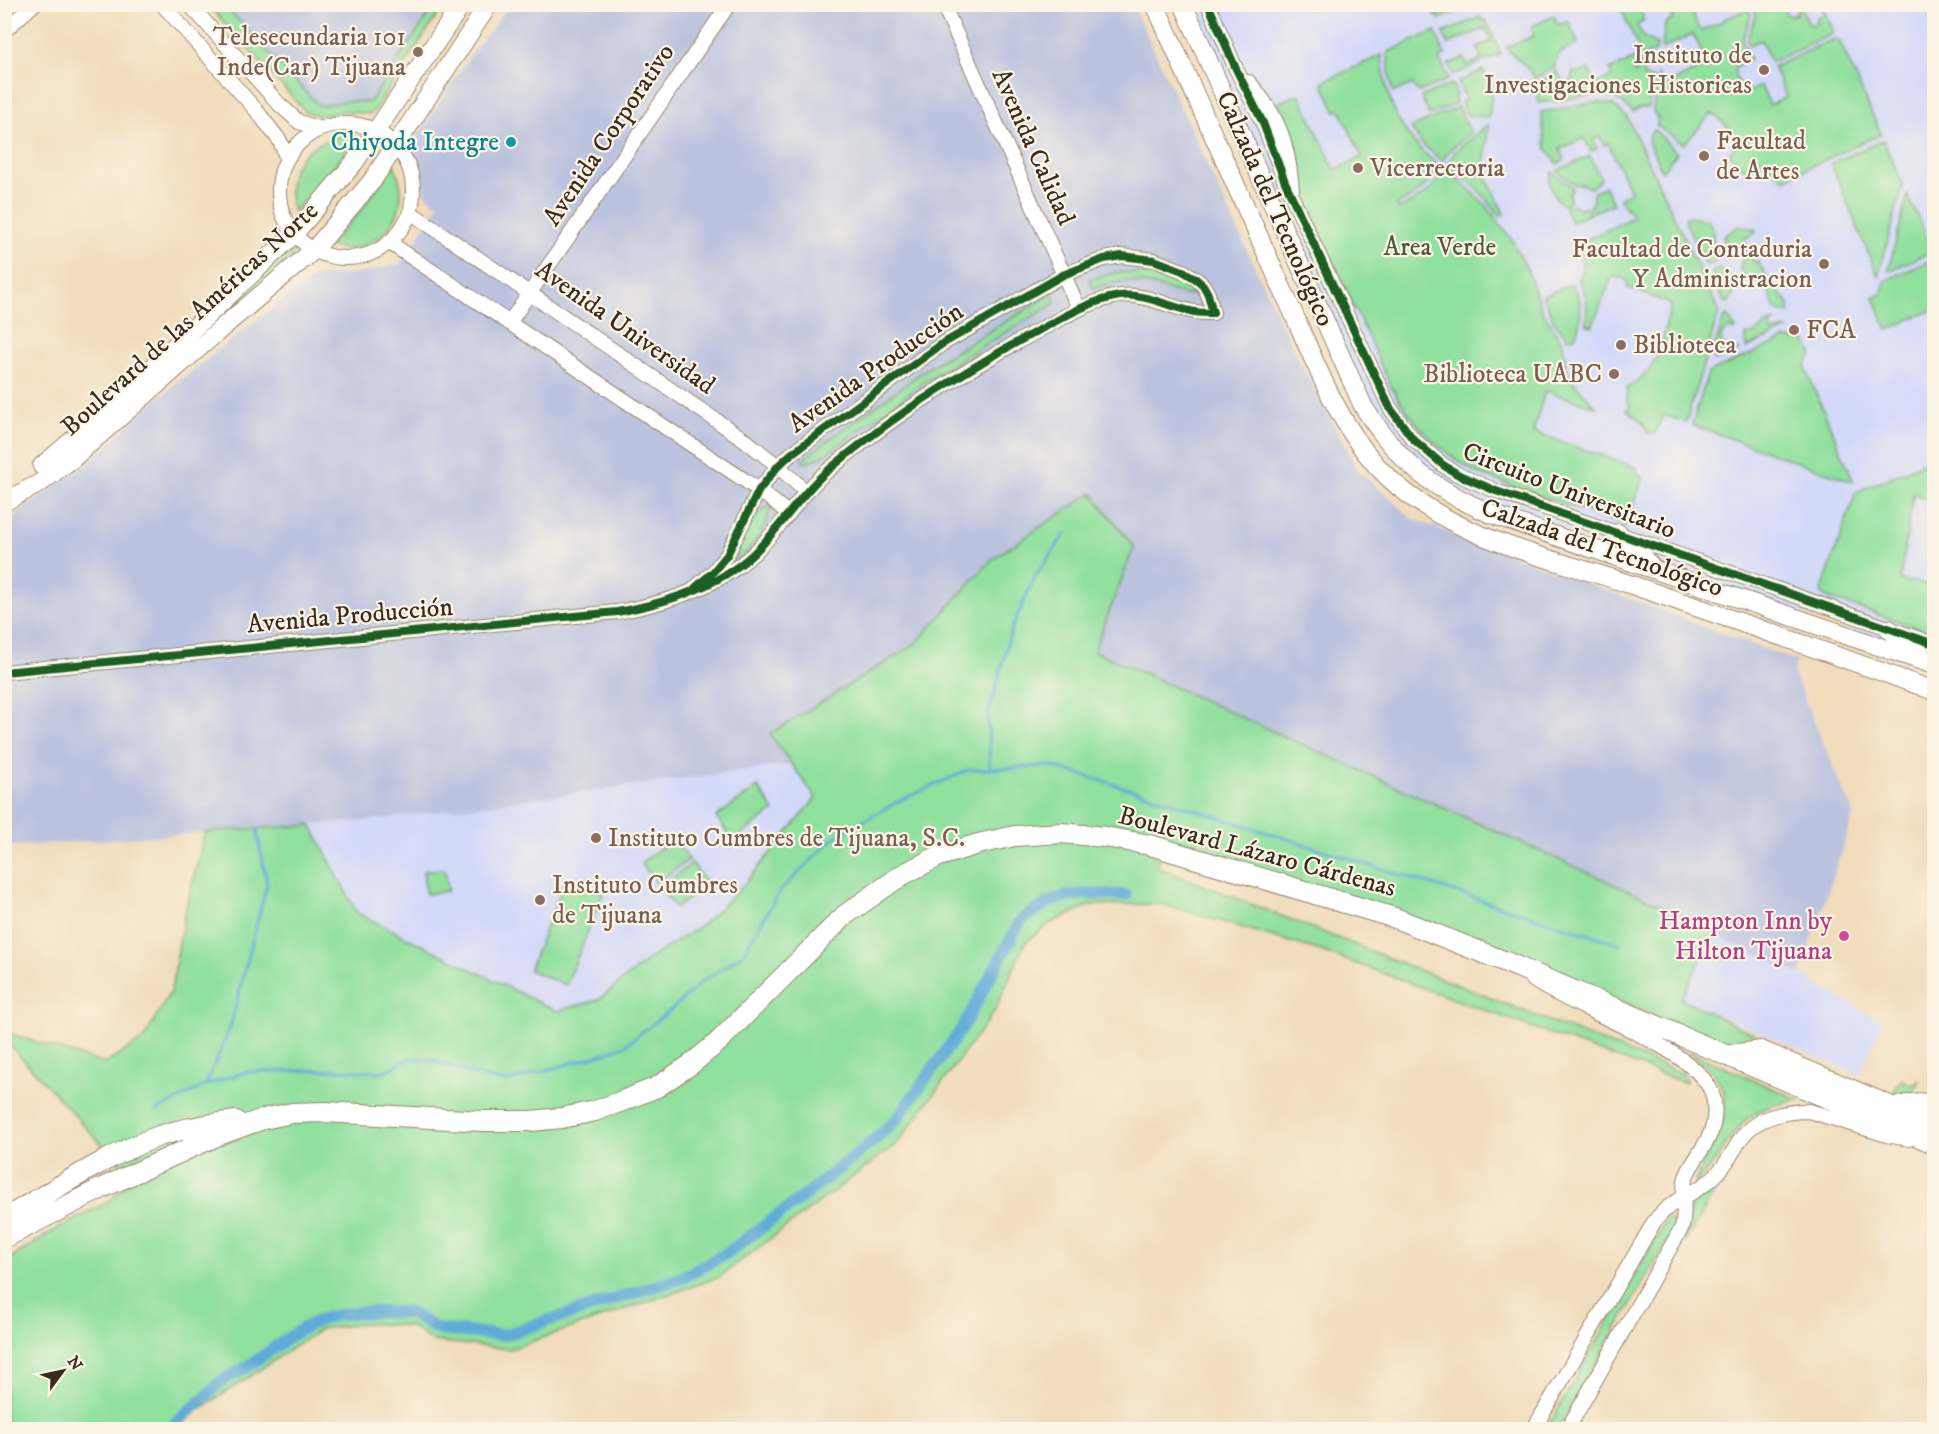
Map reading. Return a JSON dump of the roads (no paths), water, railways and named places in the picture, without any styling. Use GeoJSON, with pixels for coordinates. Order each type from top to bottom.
{"type":"FeatureCollection","features":[{"type":"Feature","properties":{"kind":"highway","name":"Boulevard Lázaro Cárdenas"},"geometry":{"type":"LineString","coordinates":[[4,1238],[102,1188],[221,1134],[263,1119],[292,1113],[326,1112],[483,1121],[530,1121],[562,1118],[595,1111],[625,1100],[657,1087],[690,1065],[717,1043],[845,915],[902,875],[939,856],[978,844],[1015,836],[1061,833],[1105,837],[1150,845],[1395,918],[1724,1054],[1932,1135]]}},
{"type":"Feature","properties":{"kind":"highway"},"geometry":{"type":"LineString","coordinates":[[4,1219],[101,1163],[159,1137],[211,1124],[263,1119]]}},
{"type":"Feature","properties":{"kind":"main road","name":"Boulevard de las Américas Norte"},"geometry":{"type":"LineString","coordinates":[[4,489],[47,463],[294,234],[325,199],[377,131],[462,4]]}},
{"type":"Feature","properties":{"kind":"main road","name":"Boulevard de las Américas Norte"},"geometry":{"type":"LineString","coordinates":[[4,502],[40,483],[72,459],[314,250],[372,181],[489,4]]}},
{"type":"Feature","properties":{"kind":"main road","name":"Calzada del Tecnológico"},"geometry":{"type":"LineString","coordinates":[[1155,4],[1332,395],[1362,448],[1399,487],[1440,516],[1483,536],[1629,584],[1935,691]]}},
{"type":"Feature","properties":{"kind":"main road","name":"Calzada del Tecnológico"},"geometry":{"type":"LineString","coordinates":[[1183,4],[1346,370],[1374,423],[1398,454],[1437,487],[1491,514],[1933,665]]}},
{"type":"Feature","properties":{"kind":"main road"},"geometry":{"type":"LineString","coordinates":[[1618,533],[1655,571]]}},
{"type":"Feature","properties":{"kind":"main road"},"geometry":{"type":"LineString","coordinates":[[1889,628],[1933,665]]}},
{"type":"Feature","properties":{"kind":"main road"},"geometry":{"type":"LineString","coordinates":[[1847,660],[1855,638]]}},
{"type":"Feature","properties":{"kind":"main road","name":"Boulevard Lázaro Cárdenas"},"geometry":{"type":"LineString","coordinates":[[1724,1054],[1761,1050],[1895,1107]]}},
{"type":"Feature","properties":{"kind":"main road"},"geometry":{"type":"LineString","coordinates":[[1895,1107],[1933,1100]]}},
{"type":"Feature","properties":{"kind":"main road"},"geometry":{"type":"LineString","coordinates":[[1895,1107],[1932,1135]]}},
{"type":"Feature","properties":{"kind":"street"},"geometry":{"type":"LineString","coordinates":[[4,31],[34,4]]}},
{"type":"Feature","properties":{"kind":"street"},"geometry":{"type":"LineString","coordinates":[[162,4],[256,110],[280,141],[287,159]]}},
{"type":"Feature","properties":{"kind":"street"},"geometry":{"type":"LineString","coordinates":[[189,4],[280,105],[299,122],[320,129]]}},
{"type":"Feature","properties":{"kind":"street","name":"Avenida Corporativo"},"geometry":{"type":"LineString","coordinates":[[509,323],[729,4]]}},
{"type":"Feature","properties":{"kind":"street","name":"Avenida Calidad"},"geometry":{"type":"LineString","coordinates":[[943,4],[1079,309]]}},
{"type":"Feature","properties":{"kind":"street","name":"Circuito Universitario"},"geometry":{"type":"LineString","coordinates":[[1208,4],[1236,69],[1263,123],[1293,201],[1380,389],[1390,408],[1413,439],[1443,465],[1459,475],[1496,490],[1935,644]]}},
{"type":"Feature","properties":{"kind":"street"},"geometry":{"type":"LineString","coordinates":[[349,124],[377,131],[396,146],[408,165],[412,177],[413,200],[410,212],[405,224],[390,243],[376,252],[345,259],[329,256],[314,250],[294,234],[285,220],[280,205],[281,173],[287,159],[301,141],[320,129],[349,124]]}},
{"type":"Feature","properties":{"kind":"street","name":"Avenida Universidad"},"geometry":{"type":"LineString","coordinates":[[410,212],[531,292],[744,440],[778,466],[806,492]]}},
{"type":"Feature","properties":{"kind":"street"},"geometry":{"type":"LineString","coordinates":[[390,243],[759,490],[789,514]]}},
{"type":"Feature","properties":{"kind":"street","name":"Avenida Producción"},"geometry":{"type":"LineString","coordinates":[[4,672],[616,612],[651,605],[695,588],[737,569],[760,547],[825,473],[921,402],[1012,345],[1079,309],[1109,298],[1135,296],[1159,300],[1196,312],[1213,313],[1203,285],[1183,271],[1154,260],[1122,256],[1104,259],[1063,275],[942,344],[812,437],[778,466],[759,490],[727,555],[695,588]]}},
{"type":"Feature","properties":{"kind":"street"},"geometry":{"type":"LineString","coordinates":[[1506,962],[1557,995],[1661,1046],[1685,1062],[1707,1083],[1714,1104],[1713,1125],[1685,1181],[1684,1219],[1678,1236],[1567,1430]]}},
{"type":"Feature","properties":{"kind":"street"},"geometry":{"type":"LineString","coordinates":[[1533,1430],[1654,1222],[1667,1207],[1711,1180],[1750,1128],[1768,1118],[1795,1111],[1809,1111],[1904,1139],[1932,1135]]}},
{"type":"Feature","properties":{"kind":"waterway"},"geometry":{"type":"LineString","coordinates":[[990,769],[988,717],[1012,627],[1035,577],[1065,534]]}},
{"type":"Feature","properties":{"kind":"waterway"},"geometry":{"type":"LineString","coordinates":[[156,1111],[206,1085],[245,1072],[333,1070],[384,1072],[411,1058],[434,1060],[475,1075],[506,1082],[624,1046],[672,1009],[703,981],[742,955],[780,891],[836,836],[901,800],[968,770],[1051,766],[1619,944]]}},
{"type":"Feature","properties":{"kind":"waterway"},"geometry":{"type":"LineString","coordinates":[[206,1084],[230,1028],[267,884],[257,830]]}},
{"type":"Feature","properties":{"kind":"waterway"},"geometry":{"type":"LineString","coordinates":[[168,1430],[229,1376],[250,1365],[310,1324],[333,1316],[350,1313],[407,1312],[440,1330],[504,1335],[681,1278],[727,1253],[799,1200],[896,1120],[963,1027],[1021,920],[1049,902],[1064,897],[1084,894],[1126,895]]}},
{"type":"Feature","properties":{"kind":"place","name":"Telesecundaria 101 Inde(Car) Tijuana"},"geometry":{"type":"Point","coordinates":[418,52]}},
{"type":"Feature","properties":{"kind":"place","name":"Instituto de Investigaciones Historicas"},"geometry":{"type":"Point","coordinates":[1764,70]}},
{"type":"Feature","properties":{"kind":"place","name":"Chiyoda Integre"},"geometry":{"type":"Point","coordinates":[511,142]}},
{"type":"Feature","properties":{"kind":"place","name":"Facultad de Artes"},"geometry":{"type":"Point","coordinates":[1704,156]}},
{"type":"Feature","properties":{"kind":"place","name":"Vicerrectoria"},"geometry":{"type":"Point","coordinates":[1358,168]}},
{"type":"Feature","properties":{"kind":"place","name":"Facultad de Contaduria Y Administracion"},"geometry":{"type":"Point","coordinates":[1824,264]}},
{"type":"Feature","properties":{"kind":"place","name":"FCA"},"geometry":{"type":"Point","coordinates":[1794,330]}},
{"type":"Feature","properties":{"kind":"place","name":"Biblioteca"},"geometry":{"type":"Point","coordinates":[1621,345]}},
{"type":"Feature","properties":{"kind":"place","name":"Biblioteca UABC"},"geometry":{"type":"Point","coordinates":[1614,374]}},
{"type":"Feature","properties":{"kind":"place","name":"Instituto Cumbres de Tijuana, S.C."},"geometry":{"type":"Point","coordinates":[596,838]}},
{"type":"Feature","properties":{"kind":"place","name":"Instituto Cumbres de Tijuana"},"geometry":{"type":"Point","coordinates":[540,900]}},
{"type":"Feature","properties":{"kind":"place","name":"Hampton Inn by Hilton Tijuana"},"geometry":{"type":"Point","coordinates":[1844,936]}},
{"type":"Feature","properties":{"kind":"park label","name":"Area Verde"},"geometry":{"type":"Point","coordinates":[1440,247]}}]}
